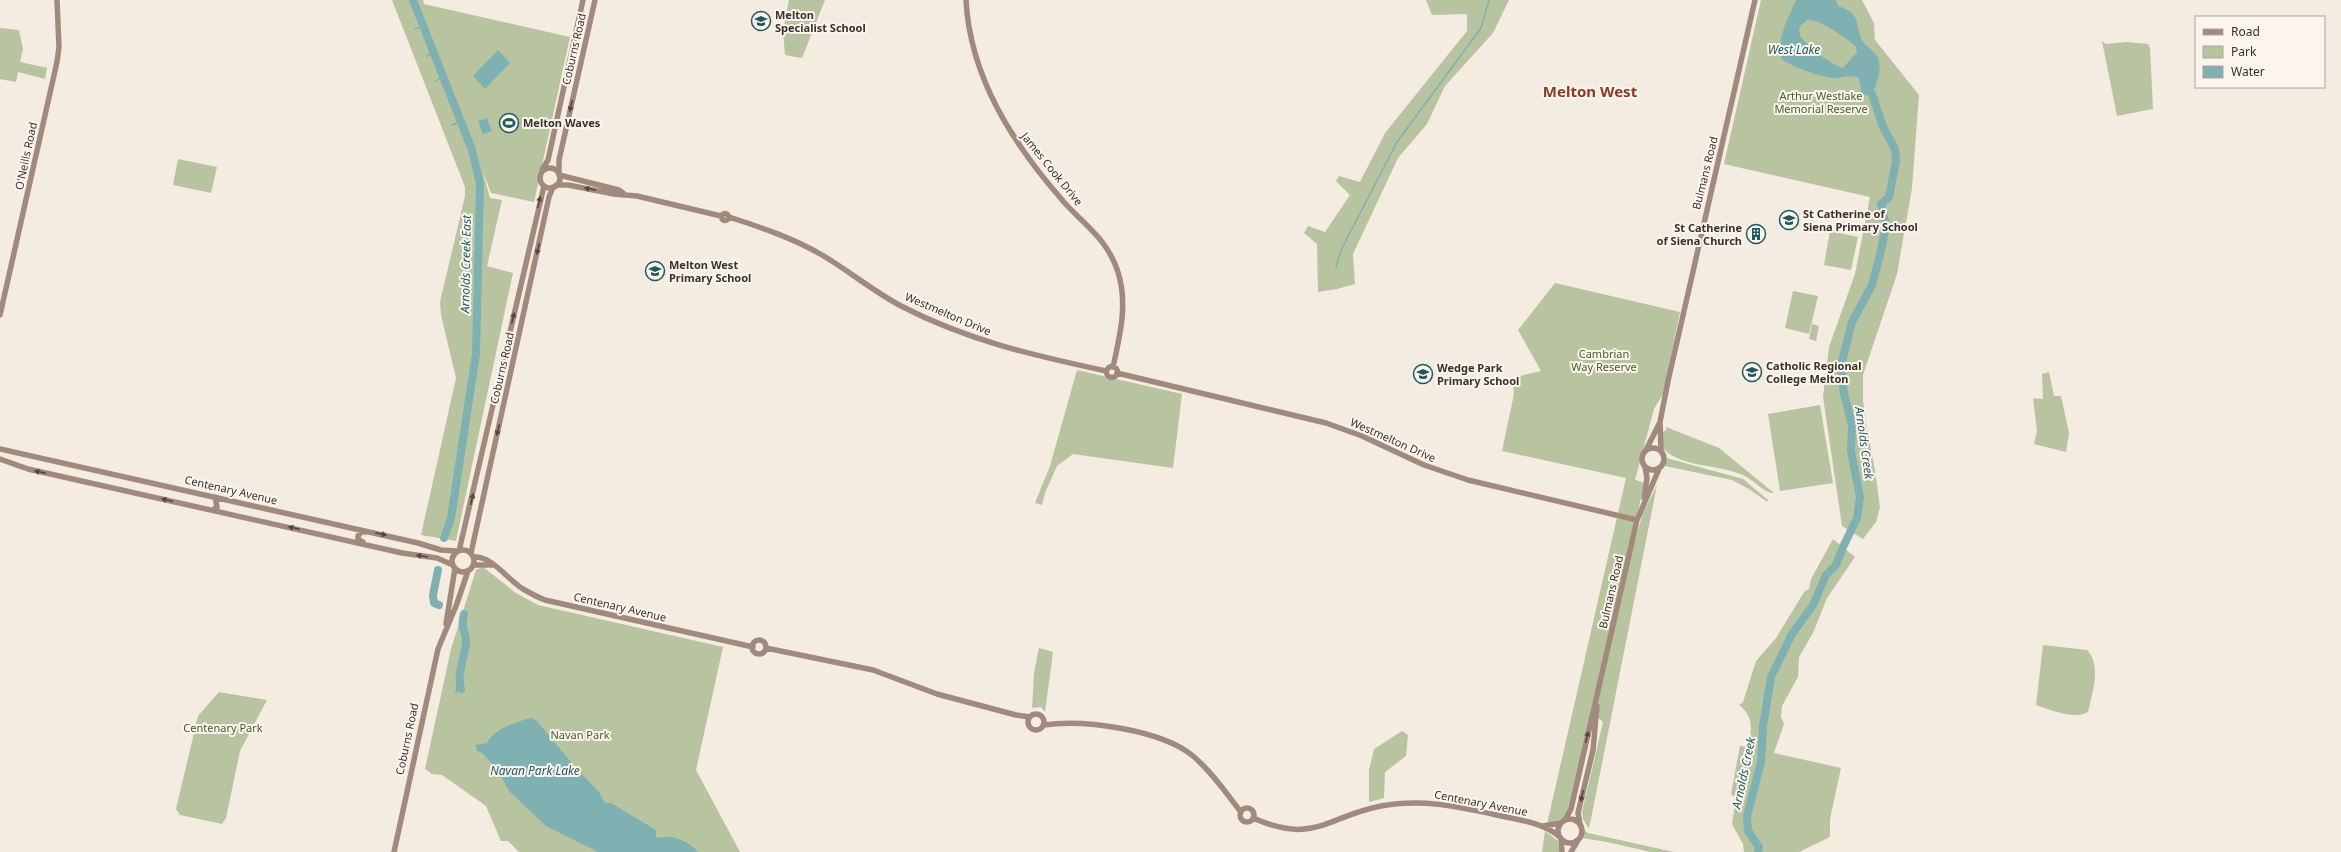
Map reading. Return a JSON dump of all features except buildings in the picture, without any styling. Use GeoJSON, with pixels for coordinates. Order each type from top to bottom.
{"type":"FeatureCollection","features":[{"type":"Feature","properties":{"kind":"street","name":"O'Neills Road"},"geometry":{"type":"LineString","coordinates":[[0,315],[57,62],[59,47],[57,0]]}},
{"type":"Feature","properties":{"kind":"street","name":"Coburns Road"},"geometry":{"type":"LineString","coordinates":[[542,170],[548,160],[583,0]]}},
{"type":"Feature","properties":{"kind":"street","name":"Coburns Road"},"geometry":{"type":"LineString","coordinates":[[559,174],[559,160],[595,0]]}},
{"type":"Feature","properties":{"kind":"street","name":"James Cook Drive"},"geometry":{"type":"LineString","coordinates":[[966,0],[970,34],[979,68],[988,90],[1012,135],[1064,202],[1099,236],[1118,272],[1124,301],[1123,322],[1113,367]]}},
{"type":"Feature","properties":{"kind":"street","name":"Bulmans Road"},"geometry":{"type":"LineString","coordinates":[[1661,450],[1660,422],[1703,222],[1755,0]]}},
{"type":"Feature","properties":{"kind":"street"},"geometry":{"type":"LineString","coordinates":[[571,53],[582,55]]}},
{"type":"Feature","properties":{"kind":"street"},"geometry":{"type":"LineString","coordinates":[[552,168],[559,174],[620,190],[624,194],[614,194],[568,185],[544,186],[539,176],[542,170],[552,168]]}},
{"type":"Feature","properties":{"kind":"street"},"geometry":{"type":"LineString","coordinates":[[555,186],[559,180],[559,174]]}},
{"type":"Feature","properties":{"kind":"street","name":"Coburns Road"},"geometry":{"type":"LineString","coordinates":[[458,551],[478,472],[544,186]]}},
{"type":"Feature","properties":{"kind":"street","name":"Coburns Road"},"geometry":{"type":"LineString","coordinates":[[472,555],[488,474],[555,186]]}},
{"type":"Feature","properties":{"kind":"street","name":"Westmelton Drive"},"geometry":{"type":"LineString","coordinates":[[624,194],[721,216],[724,220],[729,218],[776,233],[821,255],[900,305],[964,334],[999,347],[1106,371],[1107,376],[1110,378],[1117,373],[1326,423],[1362,436],[1424,465],[1461,478],[1637,520]]}},
{"type":"Feature","properties":{"kind":"street"},"geometry":{"type":"LineString","coordinates":[[1106,371],[1113,367],[1117,373]]}},
{"type":"Feature","properties":{"kind":"street","name":"Bulmans Road"},"geometry":{"type":"LineString","coordinates":[[1645,451],[1660,422]]}},
{"type":"Feature","properties":{"kind":"street"},"geometry":{"type":"LineString","coordinates":[[1653,448],[1661,450],[1665,460],[1659,469],[1651,470],[1645,466],[1642,458],[1645,451],[1653,448]]}},
{"type":"Feature","properties":{"kind":"street","name":"Centenary Avenue"},"geometry":{"type":"LineString","coordinates":[[0,449],[368,532],[441,550],[458,551]]}},
{"type":"Feature","properties":{"kind":"street"},"geometry":{"type":"LineString","coordinates":[[0,459],[28,469],[387,549],[437,558],[461,571],[468,571],[473,565],[472,555],[466,550],[458,551],[453,558],[454,566]]}},
{"type":"Feature","properties":{"kind":"street","name":"Bulmans Road"},"geometry":{"type":"LineString","coordinates":[[1643,504],[1647,478],[1645,466]]}},
{"type":"Feature","properties":{"kind":"street","name":"Bulmans Road"},"geometry":{"type":"LineString","coordinates":[[1563,822],[1571,809],[1637,520],[1659,469]]}},
{"type":"Feature","properties":{"kind":"street"},"geometry":{"type":"LineString","coordinates":[[478,472],[488,474]]}},
{"type":"Feature","properties":{"kind":"street"},"geometry":{"type":"LineString","coordinates":[[213,510],[217,507],[215,497]]}},
{"type":"Feature","properties":{"kind":"street"},"geometry":{"type":"LineString","coordinates":[[368,532],[361,532],[358,539],[387,549]]}},
{"type":"Feature","properties":{"kind":"street","name":"Centenary Avenue"},"geometry":{"type":"LineString","coordinates":[[472,555],[484,558],[522,588],[545,600],[753,647]]}},
{"type":"Feature","properties":{"kind":"street"},"geometry":{"type":"LineString","coordinates":[[473,565],[492,565]]}},
{"type":"Feature","properties":{"kind":"street","name":"Coburns Road"},"geometry":{"type":"LineString","coordinates":[[444,632],[454,566]]}},
{"type":"Feature","properties":{"kind":"street","name":"Coburns Road"},"geometry":{"type":"LineString","coordinates":[[394,852],[438,649],[456,606],[468,571]]}},
{"type":"Feature","properties":{"kind":"street"},"geometry":{"type":"LineString","coordinates":[[760,640],[764,642],[766,648],[763,653],[759,654],[753,647],[754,643],[760,640]]}},
{"type":"Feature","properties":{"kind":"street"},"geometry":{"type":"LineString","coordinates":[[766,648],[873,670],[937,694],[1016,715],[1029,720],[1034,730],[1041,728],[1044,722]]}},
{"type":"Feature","properties":{"kind":"street","name":"Bulmans Road"},"geometry":{"type":"LineString","coordinates":[[1580,824],[1578,813],[1593,750],[1600,684]]}},
{"type":"Feature","properties":{"kind":"street"},"geometry":{"type":"LineString","coordinates":[[1029,720],[1038,714],[1044,722],[1094,724],[1169,741],[1193,755],[1210,772],[1241,812],[1241,817],[1244,821],[1250,822],[1253,818],[1251,810],[1247,808],[1241,812]]}},
{"type":"Feature","properties":{"kind":"street","name":"Centenary Avenue"},"geometry":{"type":"LineString","coordinates":[[1253,818],[1271,826],[1303,830],[1322,828],[1380,806],[1422,802],[1448,805],[1543,826],[1560,837]]}},
{"type":"Feature","properties":{"kind":"street"},"geometry":{"type":"LineString","coordinates":[[1562,852],[1558,830],[1563,822],[1573,819],[1580,824],[1582,833],[1571,852]]}},
{"type":"Feature","properties":{"kind":"street","name":"Centenary Avenue"},"geometry":{"type":"LineString","coordinates":[[1543,826],[1563,822]]}},
{"type":"Feature","properties":{"kind":"street"},"geometry":{"type":"LineString","coordinates":[[1560,837],[1567,842],[1577,842]]}},
{"type":"Feature","properties":{"kind":"green space"},"geometry":{"type":"Polygon","coordinates":[[[392,0],[423,0],[424,4],[570,37],[534,202],[491,193],[483,172],[490,198],[502,200],[487,266],[513,273],[456,541],[421,535],[456,378],[441,315],[440,302],[465,196],[465,187],[392,0]]]}},
{"type":"Feature","properties":{"kind":"green space"},"geometry":{"type":"Polygon","coordinates":[[[789,0],[825,0],[802,58],[785,55],[783,31],[789,0]]]}},
{"type":"Feature","properties":{"kind":"green space"},"geometry":{"type":"Polygon","coordinates":[[[1426,0],[1509,0],[1493,33],[1445,86],[1427,124],[1398,158],[1353,254],[1355,284],[1318,292],[1317,244],[1304,233],[1308,226],[1325,232],[1350,195],[1336,181],[1339,176],[1360,182],[1385,133],[1467,31],[1467,14],[1432,15],[1426,0]]]}},
{"type":"Feature","properties":{"kind":"green space","name":"Arthur Westlake Memorial Reserve"},"geometry":{"type":"Polygon","coordinates":[[[1761,0],[1862,0],[1874,23],[1875,40],[1919,95],[1912,188],[1897,274],[1863,375],[1863,400],[1866,424],[1875,470],[1880,507],[1876,522],[1863,539],[1842,526],[1823,397],[1829,347],[1855,274],[1870,197],[1724,164],[1761,0]]]}},
{"type":"Feature","properties":{"kind":"green space"},"geometry":{"type":"Polygon","coordinates":[[[0,28],[19,30],[23,49],[20,62],[47,68],[45,79],[18,72],[16,82],[0,79],[0,28]]]}},
{"type":"Feature","properties":{"kind":"green space"},"geometry":{"type":"Polygon","coordinates":[[[2102,41],[2106,44],[2126,42],[2148,44],[2150,48],[2153,109],[2117,116],[2102,41]]]}},
{"type":"Feature","properties":{"kind":"green space"},"geometry":{"type":"Polygon","coordinates":[[[178,159],[217,167],[211,193],[173,185],[178,159]]]}},
{"type":"Feature","properties":{"kind":"green space"},"geometry":{"type":"Polygon","coordinates":[[[1830,231],[1858,237],[1851,270],[1824,265],[1830,231]]]}},
{"type":"Feature","properties":{"kind":"green space","name":"Cambrian Way Reserve"},"geometry":{"type":"Polygon","coordinates":[[[1555,283],[1680,312],[1663,394],[1654,409],[1635,480],[1644,483],[1626,570],[1643,513],[1657,485],[1589,829],[1583,819],[1582,812],[1603,722],[1596,716],[1600,684],[1571,806],[1565,818],[1556,827],[1547,824],[1626,478],[1502,451],[1514,394],[1512,378],[1541,371],[1518,330],[1555,283]]]}},
{"type":"Feature","properties":{"kind":"green space"},"geometry":{"type":"Polygon","coordinates":[[[1793,291],[1818,296],[1809,334],[1785,328],[1793,291]]]}},
{"type":"Feature","properties":{"kind":"green space"},"geometry":{"type":"Polygon","coordinates":[[[1812,324],[1819,326],[1816,341],[1809,339],[1812,324]]]}},
{"type":"Feature","properties":{"kind":"green space"},"geometry":{"type":"Polygon","coordinates":[[[1077,370],[1182,394],[1173,468],[1073,454],[1057,466],[1045,493],[1042,505],[1035,503],[1050,466],[1077,370]]]}},
{"type":"Feature","properties":{"kind":"green space"},"geometry":{"type":"Polygon","coordinates":[[[2049,372],[2054,396],[2061,396],[2069,433],[2066,452],[2034,444],[2037,431],[2033,398],[2043,399],[2042,374],[2049,372]]]}},
{"type":"Feature","properties":{"kind":"green space"},"geometry":{"type":"Polygon","coordinates":[[[1820,405],[1833,483],[1780,491],[1768,414],[1820,405]]]}},
{"type":"Feature","properties":{"kind":"green space"},"geometry":{"type":"Polygon","coordinates":[[[1666,427],[1719,448],[1774,493],[1763,489],[1745,476],[1723,469],[1688,462],[1668,453],[1659,445],[1659,435],[1666,430],[1666,427]]]}},
{"type":"Feature","properties":{"kind":"green space"},"geometry":{"type":"Polygon","coordinates":[[[1663,457],[1743,479],[1768,500],[1767,502],[1749,489],[1732,480],[1660,465],[1663,457]]]}},
{"type":"Feature","properties":{"kind":"green space"},"geometry":{"type":"Polygon","coordinates":[[[1833,539],[1855,557],[1827,598],[1813,633],[1799,657],[1798,677],[1782,706],[1781,717],[1784,724],[1774,753],[1841,768],[1830,819],[1830,837],[1799,852],[1744,852],[1743,844],[1732,824],[1736,798],[1731,794],[1740,746],[1748,747],[1751,724],[1744,709],[1739,705],[1743,702],[1756,661],[1776,638],[1804,592],[1809,589],[1811,579],[1833,539]]]}},
{"type":"Feature","properties":{"kind":"green space","name":"Navan Park"},"geometry":{"type":"Polygon","coordinates":[[[483,567],[516,593],[538,605],[723,647],[696,770],[740,852],[519,852],[508,841],[501,841],[486,806],[442,775],[432,774],[425,769],[451,649],[476,570],[483,567]]]}},
{"type":"Feature","properties":{"kind":"green space"},"geometry":{"type":"Polygon","coordinates":[[[2043,645],[2087,650],[2092,656],[2095,680],[2088,712],[2070,715],[2055,712],[2036,705],[2043,645]]]}},
{"type":"Feature","properties":{"kind":"green space"},"geometry":{"type":"Polygon","coordinates":[[[1039,648],[1053,652],[1045,712],[1041,707],[1032,708],[1034,673],[1039,648]]]}},
{"type":"Feature","properties":{"kind":"green space","name":"Centenary Park"},"geometry":{"type":"Polygon","coordinates":[[[219,692],[267,700],[240,751],[226,818],[222,824],[180,815],[176,809],[198,716],[219,692]]]}},
{"type":"Feature","properties":{"kind":"green space"},"geometry":{"type":"Polygon","coordinates":[[[1402,731],[1408,735],[1406,756],[1385,772],[1384,798],[1369,802],[1369,770],[1374,749],[1402,731]]]}},
{"type":"Feature","properties":{"kind":"green space"},"geometry":{"type":"Polygon","coordinates":[[[1584,830],[1588,833],[1674,852],[1651,852],[1582,838],[1584,830]]]}},
{"type":"Feature","properties":{"kind":"green space"},"geometry":{"type":"Polygon","coordinates":[[[1545,831],[1558,841],[1560,852],[1542,852],[1545,831]]]}},
{"type":"Feature","properties":{"kind":"water","name":"West Lake"},"geometry":{"type":"Polygon","coordinates":[[[1796,0],[1836,0],[1838,6],[1846,9],[1855,16],[1863,42],[1875,53],[1878,59],[1880,69],[1872,94],[1862,96],[1859,78],[1850,76],[1834,78],[1822,76],[1791,65],[1781,58],[1780,50],[1782,35],[1796,0]],[[1807,20],[1800,26],[1799,33],[1802,39],[1833,64],[1843,68],[1857,52],[1856,47],[1833,30],[1812,20],[1807,20]]]}},
{"type":"Feature","properties":{"kind":"water"},"geometry":{"type":"Polygon","coordinates":[[[498,50],[510,63],[485,89],[473,76],[498,50]]]}},
{"type":"Feature","properties":{"kind":"water"},"geometry":{"type":"Polygon","coordinates":[[[487,118],[492,131],[483,134],[478,121],[487,118]]]}},
{"type":"Feature","properties":{"kind":"water","name":"Navan Park Lake"},"geometry":{"type":"Polygon","coordinates":[[[531,718],[536,720],[575,767],[599,792],[605,803],[611,803],[656,830],[656,837],[677,838],[689,844],[698,852],[598,852],[546,826],[509,791],[497,769],[482,753],[477,751],[475,745],[487,743],[490,738],[500,730],[512,724],[531,718]]]}},
{"type":"Feature","properties":{"kind":"waterway","name":"Arnolds Creek East"},"geometry":{"type":"LineString","coordinates":[[413,0],[472,150],[480,184],[476,354],[451,518],[444,538]]}},
{"type":"Feature","properties":{"kind":"waterway"},"geometry":{"type":"LineString","coordinates":[[1336,267],[1341,250],[1397,142],[1481,28],[1489,0]]}},
{"type":"Feature","properties":{"kind":"waterway"},"geometry":{"type":"LineString","coordinates":[[415,29],[424,26]]}},
{"type":"Feature","properties":{"kind":"waterway","name":"Arnolds Creek East"},"geometry":{"type":"LineString","coordinates":[[427,56],[434,52]]}},
{"type":"Feature","properties":{"kind":"waterway"},"geometry":{"type":"LineString","coordinates":[[436,81],[443,76]]}},
{"type":"Feature","properties":{"kind":"waterway","name":"Arnolds Creek East"},"geometry":{"type":"LineString","coordinates":[[446,83],[451,86]]}},
{"type":"Feature","properties":{"kind":"waterway","name":"Arnolds Creek"},"geometry":{"type":"LineString","coordinates":[[1843,547],[1857,518],[1860,497],[1851,451],[1852,425],[1844,394],[1841,366],[1852,322],[1872,285],[1886,225],[1881,204],[1889,197],[1896,161],[1895,149],[1883,127],[1872,94]]}},
{"type":"Feature","properties":{"kind":"waterway"},"geometry":{"type":"LineString","coordinates":[[452,125],[461,122]]}},
{"type":"Feature","properties":{"kind":"waterway","name":"Arnolds Creek"},"geometry":{"type":"LineString","coordinates":[[1758,852],[1759,847],[1748,831],[1747,816],[1761,762],[1763,726],[1771,677],[1792,634],[1813,605],[1826,575],[1836,565],[1843,547]]}},
{"type":"Feature","properties":{"kind":"waterway","name":"Arnolds Creek East"},"geometry":{"type":"LineString","coordinates":[[438,570],[433,595],[434,603],[439,605]]}},
{"type":"Feature","properties":{"kind":"waterway","name":"Arnolds Creek East"},"geometry":{"type":"LineString","coordinates":[[461,689],[460,672],[466,642],[463,627],[464,614]]}},
{"type":"Feature","properties":{"kind":"waterway","name":"Arnolds Creek East"},"geometry":{"type":"LineString","coordinates":[[456,693],[458,681]]}},
{"type":"Feature","properties":{"kind":"place","name":"Melton Specialist School"},"geometry":{"type":"Point","coordinates":[761,21]}},
{"type":"Feature","properties":{"kind":"place","name":"Melton Waves"},"geometry":{"type":"Point","coordinates":[509,123]}},
{"type":"Feature","properties":{"kind":"place","name":"St Catherine of Siena Primary School"},"geometry":{"type":"Point","coordinates":[1789,220]}},
{"type":"Feature","properties":{"kind":"place","name":"St Catherine of Siena Church"},"geometry":{"type":"Point","coordinates":[1756,234]}},
{"type":"Feature","properties":{"kind":"place","name":"Melton West Primary School"},"geometry":{"type":"Point","coordinates":[655,271]}},
{"type":"Feature","properties":{"kind":"place","name":"Catholic Regional College Melton"},"geometry":{"type":"Point","coordinates":[1752,372]}},
{"type":"Feature","properties":{"kind":"place","name":"Wedge Park Primary School"},"geometry":{"type":"Point","coordinates":[1423,374]}},
{"type":"Feature","properties":{"kind":"district","name":"Melton West"},"geometry":{"type":"Point","coordinates":[1590,92]}}]}
